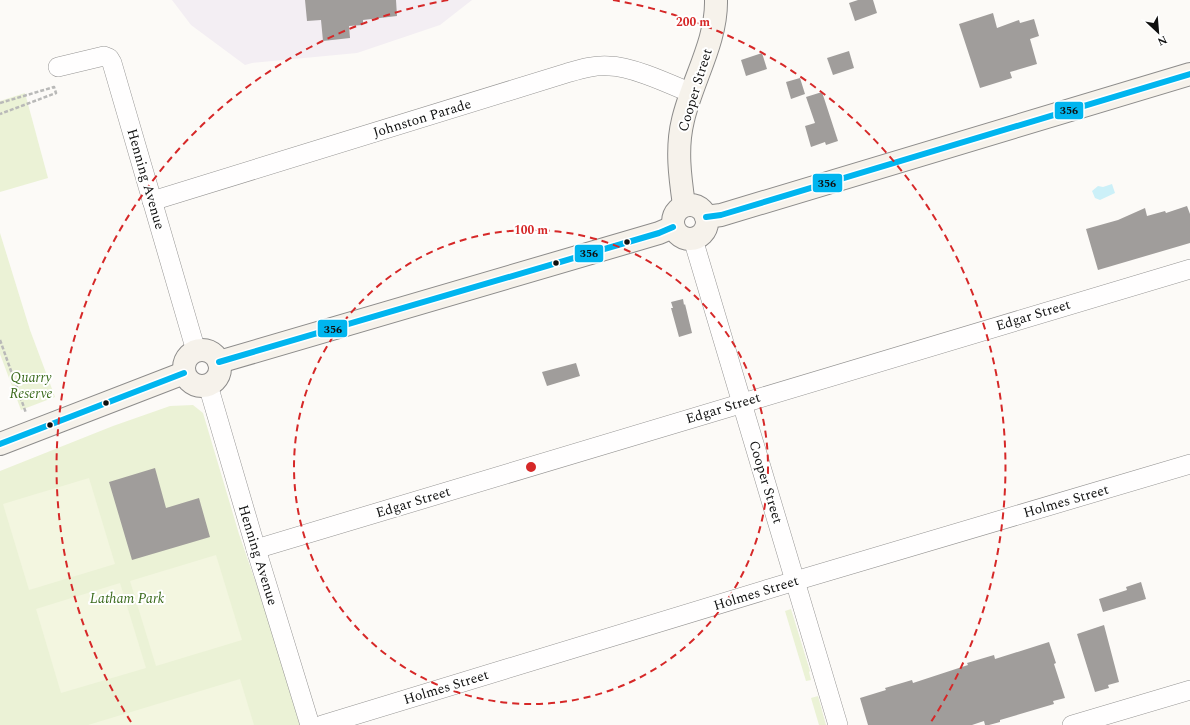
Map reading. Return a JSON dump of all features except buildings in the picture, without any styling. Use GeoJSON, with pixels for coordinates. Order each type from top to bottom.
{"type":"FeatureCollection","features":[{"type":"Feature","properties":{"kind":"street","name":"Cooper Street"},"geometry":{"type":"LineString","coordinates":[[684,205],[680,180],[680,146],[683,120],[709,44],[716,0]]}},
{"type":"Feature","properties":{"kind":"street","name":"Henning Avenue"},"geometry":{"type":"LineString","coordinates":[[58,67],[104,56],[109,58],[116,76],[196,351]]}},
{"type":"Feature","properties":{"kind":"street","name":"Johnston Parade"},"geometry":{"type":"LineString","coordinates":[[152,201],[592,66],[626,68],[691,93]]}},
{"type":"Feature","properties":{"kind":"street"},"geometry":{"type":"LineString","coordinates":[[706,217],[721,215],[1190,74]]}},
{"type":"Feature","properties":{"kind":"street"},"geometry":{"type":"LineString","coordinates":[[684,205],[700,208],[706,217],[707,222],[705,231],[698,238],[693,239],[678,236],[673,227],[672,222],[676,211],[684,205]]}},
{"type":"Feature","properties":{"kind":"street"},"geometry":{"type":"LineString","coordinates":[[220,362],[659,233],[673,227]]}},
{"type":"Feature","properties":{"kind":"street","name":"Cooper Street"},"geometry":{"type":"LineString","coordinates":[[693,239],[838,725]]}},
{"type":"Feature","properties":{"kind":"street","name":"Edgar Street"},"geometry":{"type":"LineString","coordinates":[[256,550],[1190,269]]}},
{"type":"Feature","properties":{"kind":"street"},"geometry":{"type":"LineString","coordinates":[[202,350],[213,353],[220,362],[217,379],[208,385],[196,385],[187,378],[184,373],[185,362],[191,353],[196,351],[202,350]]}},
{"type":"Feature","properties":{"kind":"street"},"geometry":{"type":"LineString","coordinates":[[0,444],[184,373]]}},
{"type":"Feature","properties":{"kind":"street","name":"Henning Avenue"},"geometry":{"type":"LineString","coordinates":[[208,385],[256,550],[310,725]]}},
{"type":"Feature","properties":{"kind":"street","name":"Holmes Street"},"geometry":{"type":"LineString","coordinates":[[322,725],[795,581],[1190,464]]}},
{"type":"Feature","properties":{"kind":"street"},"geometry":{"type":"LineString","coordinates":[[1072,725],[1190,690]]}},
{"type":"Feature","properties":{"kind":"path"},"geometry":{"type":"LineString","coordinates":[[0,103],[54,87],[56,93],[0,114]]}},
{"type":"Feature","properties":{"kind":"path"},"geometry":{"type":"LineString","coordinates":[[0,340],[26,413]]}},
{"type":"Feature","properties":{"kind":"shaded area"},"geometry":{"type":"Polygon","coordinates":[[[172,0],[472,0],[440,25],[357,53],[252,63],[245,65],[191,25],[172,0]]]}},
{"type":"Feature","properties":{"kind":"green space"},"geometry":{"type":"Polygon","coordinates":[[[25,93],[48,178],[0,192],[0,101],[25,93]]]}},
{"type":"Feature","properties":{"kind":"green space","name":"Quarry Reserve"},"geometry":{"type":"Polygon","coordinates":[[[0,233],[30,330],[55,397],[21,410],[0,354],[0,233]]]}},
{"type":"Feature","properties":{"kind":"green space","name":"Latham Park"},"geometry":{"type":"Polygon","coordinates":[[[193,405],[203,413],[239,534],[268,618],[300,725],[0,725],[0,471],[113,426],[170,406],[193,405]]]}},
{"type":"Feature","properties":{"kind":"green space"},"geometry":{"type":"Polygon","coordinates":[[[89,478],[115,564],[29,590],[3,504],[89,478]]]}},
{"type":"Feature","properties":{"kind":"green space"},"geometry":{"type":"Polygon","coordinates":[[[216,555],[242,640],[156,666],[130,581],[216,555]]]}},
{"type":"Feature","properties":{"kind":"green space"},"geometry":{"type":"Polygon","coordinates":[[[120,583],[146,668],[61,693],[36,609],[120,583]]]}},
{"type":"Feature","properties":{"kind":"green space"},"geometry":{"type":"Polygon","coordinates":[[[791,609],[810,671],[811,680],[806,681],[785,611],[791,609]]]}},
{"type":"Feature","properties":{"kind":"green space"},"geometry":{"type":"Polygon","coordinates":[[[240,679],[254,725],[88,725],[240,679]]]}},
{"type":"Feature","properties":{"kind":"green space"},"geometry":{"type":"Polygon","coordinates":[[[818,696],[826,725],[819,725],[811,698],[818,696]]]}},
{"type":"Feature","properties":{"kind":"water"},"geometry":{"type":"Polygon","coordinates":[[[1112,184],[1115,193],[1100,200],[1095,198],[1092,191],[1098,186],[1103,187],[1112,184]]]}},
{"type":"Feature","properties":{"kind":"transit line","name":"356"},"geometry":{"type":"LineString","coordinates":[[706,217],[721,215],[1190,74]]}},
{"type":"Feature","properties":{"kind":"transit line","name":"356"},"geometry":{"type":"LineString","coordinates":[[219,362],[659,233],[673,227]]}},
{"type":"Feature","properties":{"kind":"transit line","name":"356"},"geometry":{"type":"LineString","coordinates":[[0,444],[184,373]]}}]}
